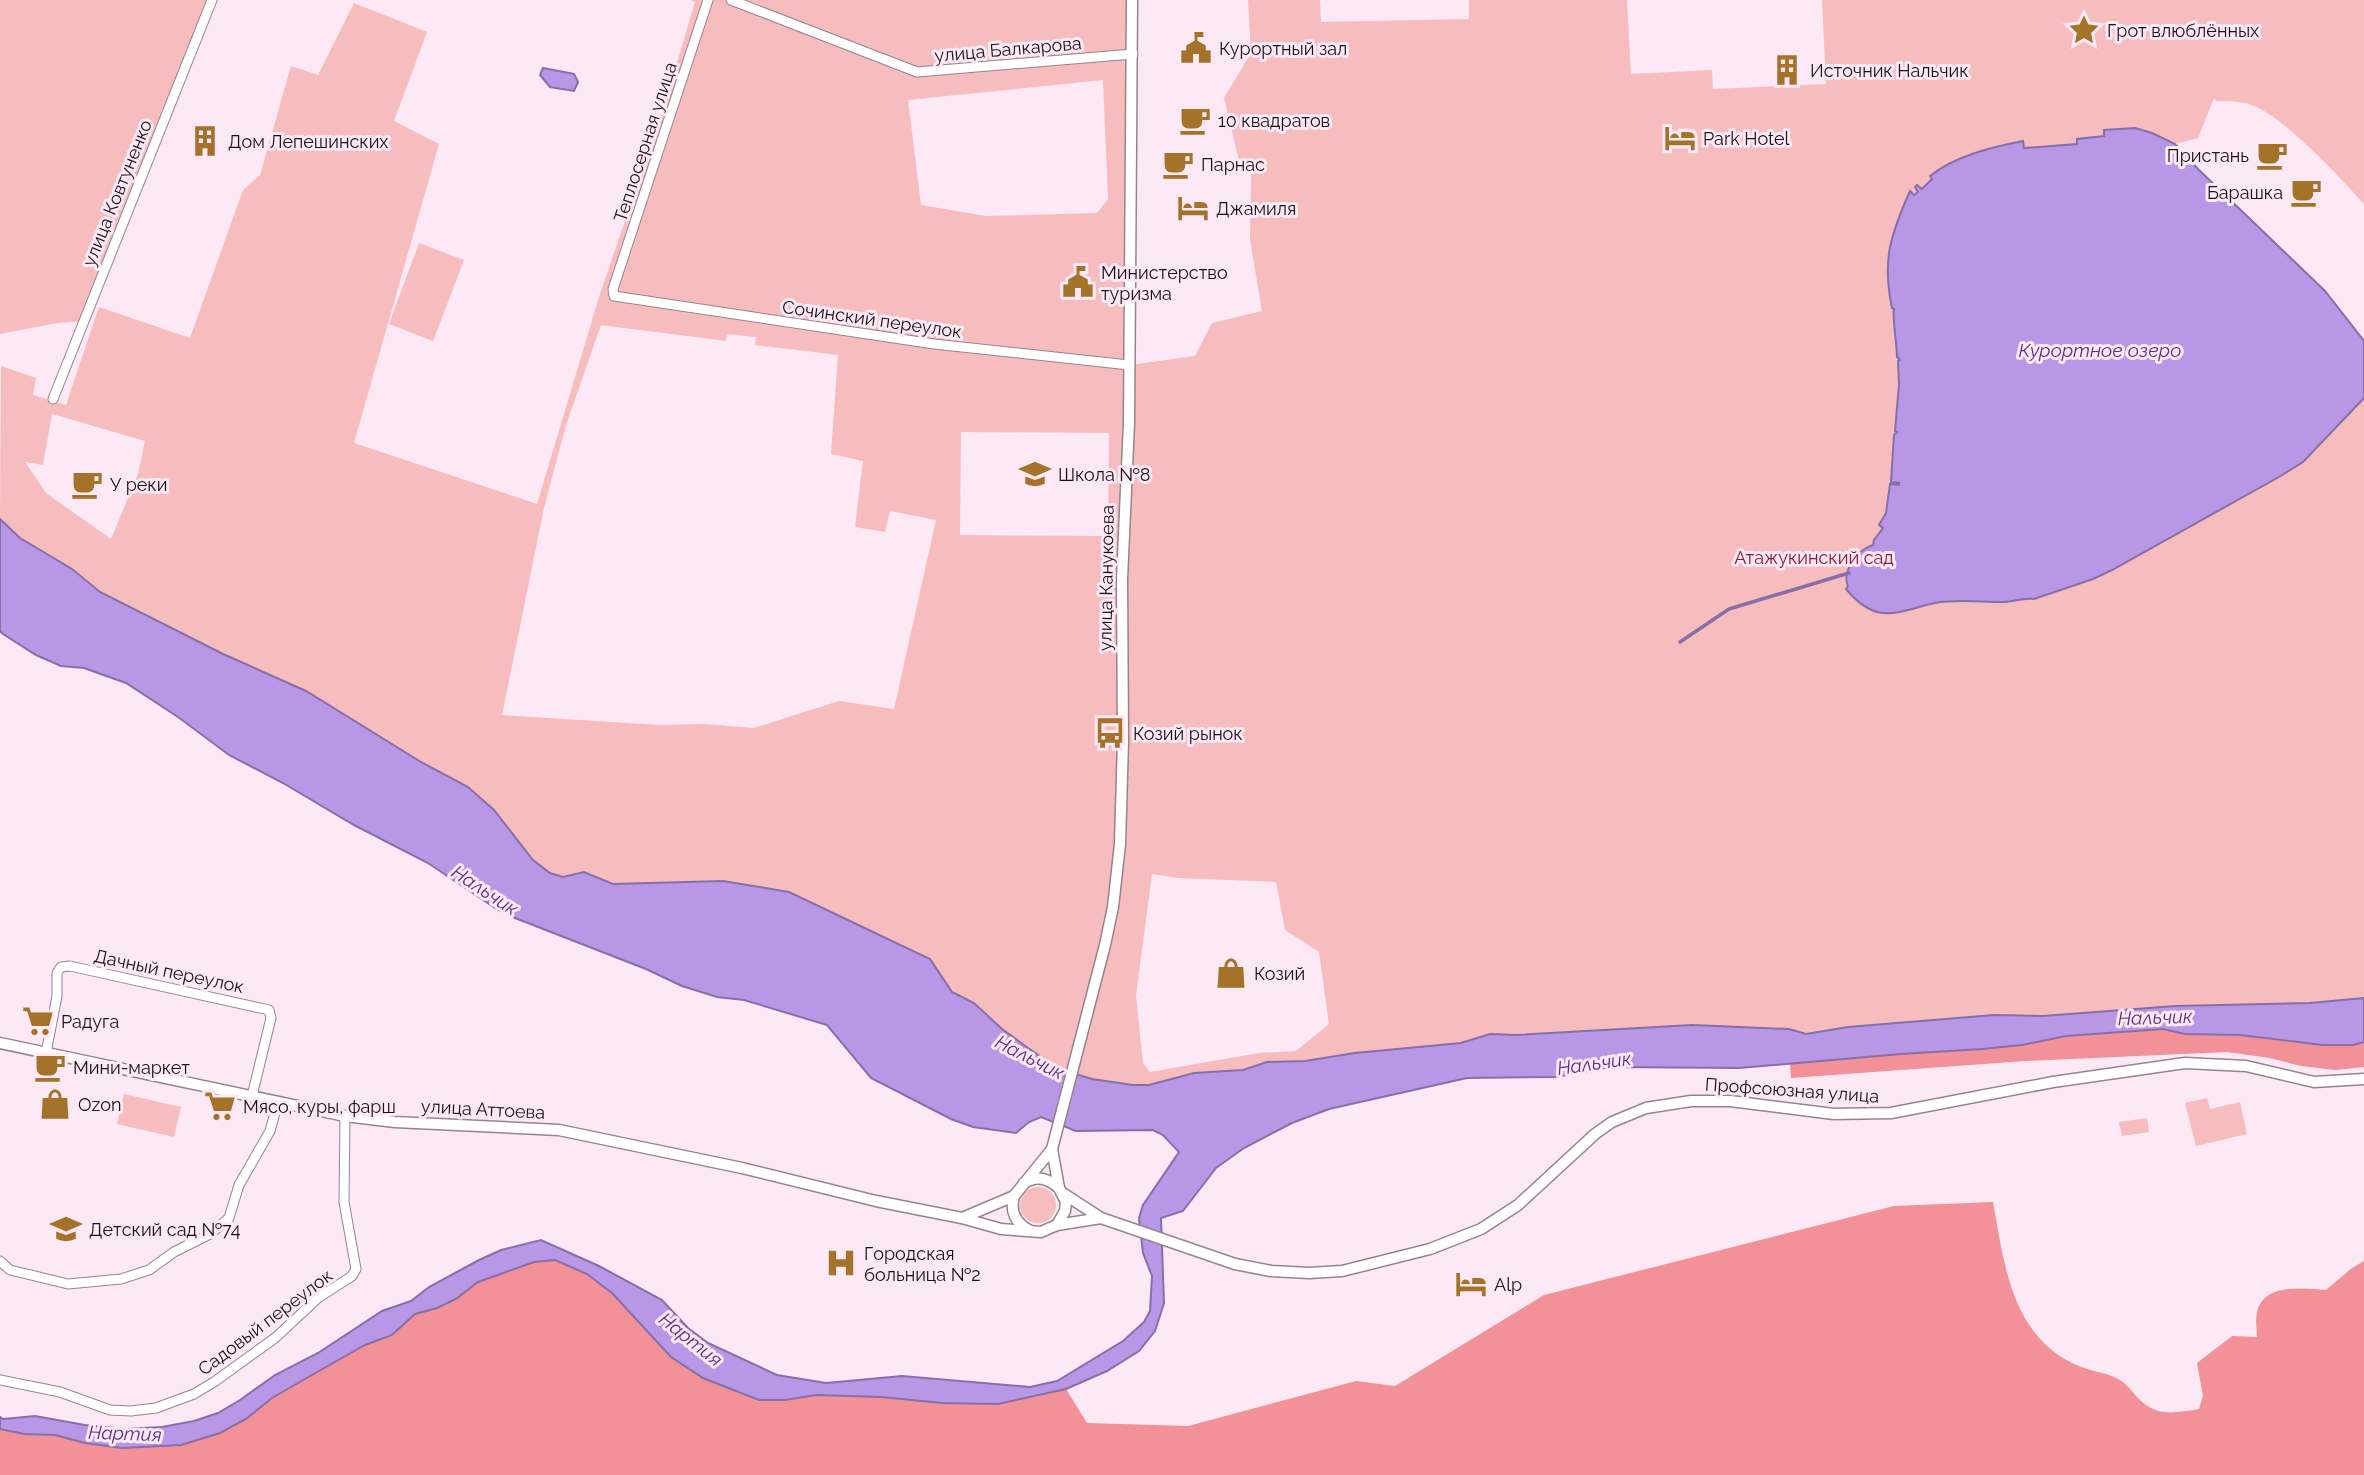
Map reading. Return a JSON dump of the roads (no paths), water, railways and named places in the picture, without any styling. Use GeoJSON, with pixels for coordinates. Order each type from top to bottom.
{"type":"FeatureCollection","features":[{"type":"Feature","properties":{"kind":"street","name":"улица Ковтуненко"},"geometry":{"type":"LineString","coordinates":[[53,399],[212,0]]}},
{"type":"Feature","properties":{"kind":"street","name":"Теплосерная улица"},"geometry":{"type":"LineString","coordinates":[[613,294],[708,0]]}},
{"type":"Feature","properties":{"kind":"street","name":"улица Балкарова"},"geometry":{"type":"LineString","coordinates":[[731,0],[917,72],[1133,54]]}},
{"type":"Feature","properties":{"kind":"street","name":"улица Канукоева"},"geometry":{"type":"LineString","coordinates":[[1052,1149],[1105,945],[1113,907],[1120,844],[1123,754],[1122,579],[1129,365],[1132,0]]}},
{"type":"Feature","properties":{"kind":"street","name":"Сочинский переулок"},"geometry":{"type":"LineString","coordinates":[[613,294],[617,298],[921,342],[1129,365]]}},
{"type":"Feature","properties":{"kind":"street","name":"Дачный переулок"},"geometry":{"type":"LineString","coordinates":[[46,1053],[57,996],[57,973],[61,967],[70,966],[269,1010],[271,1018],[252,1096]]}},
{"type":"Feature","properties":{"kind":"street","name":"улица Аттоева"},"geometry":{"type":"LineString","coordinates":[[0,1043],[345,1116],[395,1122],[559,1130],[692,1157],[1001,1229],[1032,1231]]}},
{"type":"Feature","properties":{"kind":"street","name":"Профсоюзная улица"},"geometry":{"type":"LineString","coordinates":[[1061,1191],[1101,1218],[1217,1259],[1271,1271],[1323,1273],[1361,1268],[1430,1249],[1481,1229],[1501,1218],[1546,1180],[1580,1146],[1612,1122],[1646,1108],[1730,1101],[1833,1114],[1891,1113],[2053,1082],[2185,1063],[2246,1066],[2314,1082],[2364,1079]]}},
{"type":"Feature","properties":{"kind":"street"},"geometry":{"type":"LineString","coordinates":[[0,1261],[10,1270],[68,1283],[121,1279],[149,1270],[174,1252],[210,1234],[229,1218],[239,1185],[270,1131],[278,1102]]}},
{"type":"Feature","properties":{"kind":"street","name":"Садовый переулок"},"geometry":{"type":"LineString","coordinates":[[0,1380],[60,1392],[110,1410],[156,1408],[205,1388],[275,1338],[318,1298],[352,1276],[356,1269],[344,1202],[345,1116]]}},
{"type":"Feature","properties":{"kind":"street"},"geometry":{"type":"LineString","coordinates":[[1052,1149],[1065,1211],[1057,1225],[1050,1230],[1032,1231],[1015,1218],[1013,1196],[1052,1149]]}},
{"type":"Feature","properties":{"kind":"street"},"geometry":{"type":"LineString","coordinates":[[1021,1185],[1037,1178],[1045,1179],[1061,1191]]}},
{"type":"Feature","properties":{"kind":"street"},"geometry":{"type":"LineString","coordinates":[[962,1218],[1013,1196]]}},
{"type":"Feature","properties":{"kind":"street"},"geometry":{"type":"LineString","coordinates":[[1057,1225],[1101,1218]]}},
{"type":"Feature","properties":{"kind":"water"},"geometry":{"type":"Polygon","coordinates":[[[543,68],[574,74],[578,82],[574,91],[550,87],[540,75],[543,68]]]}},
{"type":"Feature","properties":{"kind":"water","name":"Курортное озеро"},"geometry":{"type":"Polygon","coordinates":[[[2135,128],[2175,144],[2325,291],[2364,341],[2364,398],[2303,462],[2093,579],[2034,599],[1943,602],[1888,613],[1868,608],[1846,589],[1846,580],[1853,561],[1862,551],[1873,545],[1883,528],[1879,525],[1886,513],[1890,484],[1899,485],[1891,482],[1894,435],[1897,432],[1900,360],[1897,357],[1888,262],[1897,222],[1910,191],[1914,195],[1918,192],[1915,187],[1917,185],[1922,189],[1932,179],[1930,176],[1940,169],[1987,149],[2023,141],[2024,148],[2077,144],[2077,139],[2104,136],[2104,130],[2135,128]]]}},
{"type":"Feature","properties":{"kind":"water"},"geometry":{"type":"Polygon","coordinates":[[[0,519],[20,538],[72,569],[100,592],[223,654],[306,691],[421,762],[468,787],[494,810],[533,860],[550,873],[563,877],[584,872],[613,884],[723,881],[789,892],[930,959],[952,992],[974,1003],[1002,1029],[1056,1068],[1092,1079],[1149,1085],[1194,1073],[1243,1070],[1267,1062],[1305,1061],[1355,1053],[1461,1043],[1490,1034],[1516,1035],[1692,1025],[1789,1029],[1806,1034],[1848,1027],[1994,1015],[2043,1016],[2175,1006],[2310,1003],[2364,998],[2364,1042],[2353,1045],[2322,1045],[2240,1035],[2185,1034],[2163,1029],[2066,1036],[2022,1045],[1982,1049],[1739,1068],[1610,1067],[1556,1077],[1467,1078],[1329,1109],[1292,1123],[1244,1148],[1216,1168],[1183,1211],[1161,1218],[1164,1303],[1155,1331],[1139,1351],[1107,1371],[1066,1389],[998,1404],[816,1395],[785,1400],[759,1400],[703,1378],[671,1357],[612,1293],[587,1274],[555,1260],[534,1262],[478,1282],[456,1299],[415,1314],[392,1335],[365,1345],[272,1398],[246,1419],[220,1433],[181,1445],[122,1448],[85,1443],[55,1435],[24,1434],[0,1429],[0,1417],[35,1416],[125,1429],[162,1427],[218,1413],[275,1375],[318,1353],[382,1311],[411,1301],[429,1287],[501,1250],[541,1240],[599,1266],[662,1300],[688,1328],[708,1343],[777,1375],[826,1383],[902,1376],[1030,1387],[1057,1381],[1123,1341],[1144,1322],[1150,1311],[1152,1276],[1143,1253],[1139,1218],[1143,1205],[1179,1152],[1163,1135],[1153,1130],[1076,1131],[1041,1117],[1029,1122],[1016,1133],[973,1127],[951,1119],[871,1078],[827,1025],[744,1000],[717,997],[682,986],[495,908],[428,863],[229,755],[126,683],[84,668],[61,666],[36,655],[3,634],[0,631],[0,519]]]}},
{"type":"Feature","properties":{"kind":"waterway"},"geometry":{"type":"LineString","coordinates":[[1680,642],[1729,609],[1849,573]]}},
{"type":"Feature","properties":{"kind":"place","name":"Грот влюблённых"},"geometry":{"type":"Point","coordinates":[2084,30]}},
{"type":"Feature","properties":{"kind":"place","name":"Курортный зал"},"geometry":{"type":"Point","coordinates":[1196,48]}},
{"type":"Feature","properties":{"kind":"place","name":"Источник Нальчик"},"geometry":{"type":"Point","coordinates":[1787,70]}},
{"type":"Feature","properties":{"kind":"place","name":"10 квадратов"},"geometry":{"type":"Point","coordinates":[1195,120]}},
{"type":"Feature","properties":{"kind":"place","name":"Park Hotel"},"geometry":{"type":"Point","coordinates":[1680,138]}},
{"type":"Feature","properties":{"kind":"place","name":"Дом Лепешинских"},"geometry":{"type":"Point","coordinates":[205,141]}},
{"type":"Feature","properties":{"kind":"place","name":"Пристань"},"geometry":{"type":"Point","coordinates":[2272,155]}},
{"type":"Feature","properties":{"kind":"place","name":"Парнас"},"geometry":{"type":"Point","coordinates":[1178,164]}},
{"type":"Feature","properties":{"kind":"place","name":"Барашка"},"geometry":{"type":"Point","coordinates":[2306,192]}},
{"type":"Feature","properties":{"kind":"place","name":"Джамиля"},"geometry":{"type":"Point","coordinates":[1193,208]}},
{"type":"Feature","properties":{"kind":"place","name":"Министерство туризма"},"geometry":{"type":"Point","coordinates":[1078,282]}},
{"type":"Feature","properties":{"kind":"place","name":"Школа №8"},"geometry":{"type":"Point","coordinates":[1035,474]}},
{"type":"Feature","properties":{"kind":"place","name":"У реки"},"geometry":{"type":"Point","coordinates":[87,484]}},
{"type":"Feature","properties":{"kind":"place","name":"Козий рынок"},"geometry":{"type":"Point","coordinates":[1110,733]}},
{"type":"Feature","properties":{"kind":"place","name":"Козий"},"geometry":{"type":"Point","coordinates":[1231,973]}},
{"type":"Feature","properties":{"kind":"place","name":"Радуга"},"geometry":{"type":"Point","coordinates":[38,1021]}},
{"type":"Feature","properties":{"kind":"place","name":"Мини-маркет"},"geometry":{"type":"Point","coordinates":[50,1067]}},
{"type":"Feature","properties":{"kind":"place","name":"Ozon"},"geometry":{"type":"Point","coordinates":[55,1104]}},
{"type":"Feature","properties":{"kind":"place","name":"Мясо, куры, фарш"},"geometry":{"type":"Point","coordinates":[220,1106]}},
{"type":"Feature","properties":{"kind":"place","name":"Детский сад №74"},"geometry":{"type":"Point","coordinates":[66,1229]}},
{"type":"Feature","properties":{"kind":"place","name":"Городская больница №2"},"geometry":{"type":"Point","coordinates":[841,1263]}},
{"type":"Feature","properties":{"kind":"place","name":"Alp"},"geometry":{"type":"Point","coordinates":[1471,1284]}},
{"type":"Feature","properties":{"kind":"park label","name":"Атажукинский сад"},"geometry":{"type":"Point","coordinates":[1814,557]}},
{"type":"Feature","properties":{"kind":"water label","name":"Нальчик"},"geometry":{"type":"Point","coordinates":[485,890]}},
{"type":"Feature","properties":{"kind":"water label","name":"Нальчик"},"geometry":{"type":"Point","coordinates":[2155,1017]}},
{"type":"Feature","properties":{"kind":"water label","name":"Нальчик"},"geometry":{"type":"Point","coordinates":[1030,1057]}},
{"type":"Feature","properties":{"kind":"water label","name":"Нальчик"},"geometry":{"type":"Point","coordinates":[1594,1063]}},
{"type":"Feature","properties":{"kind":"water label","name":"Нартия"},"geometry":{"type":"Point","coordinates":[691,1339]}},
{"type":"Feature","properties":{"kind":"water label","name":"Нартия"},"geometry":{"type":"Point","coordinates":[125,1433]}}]}
